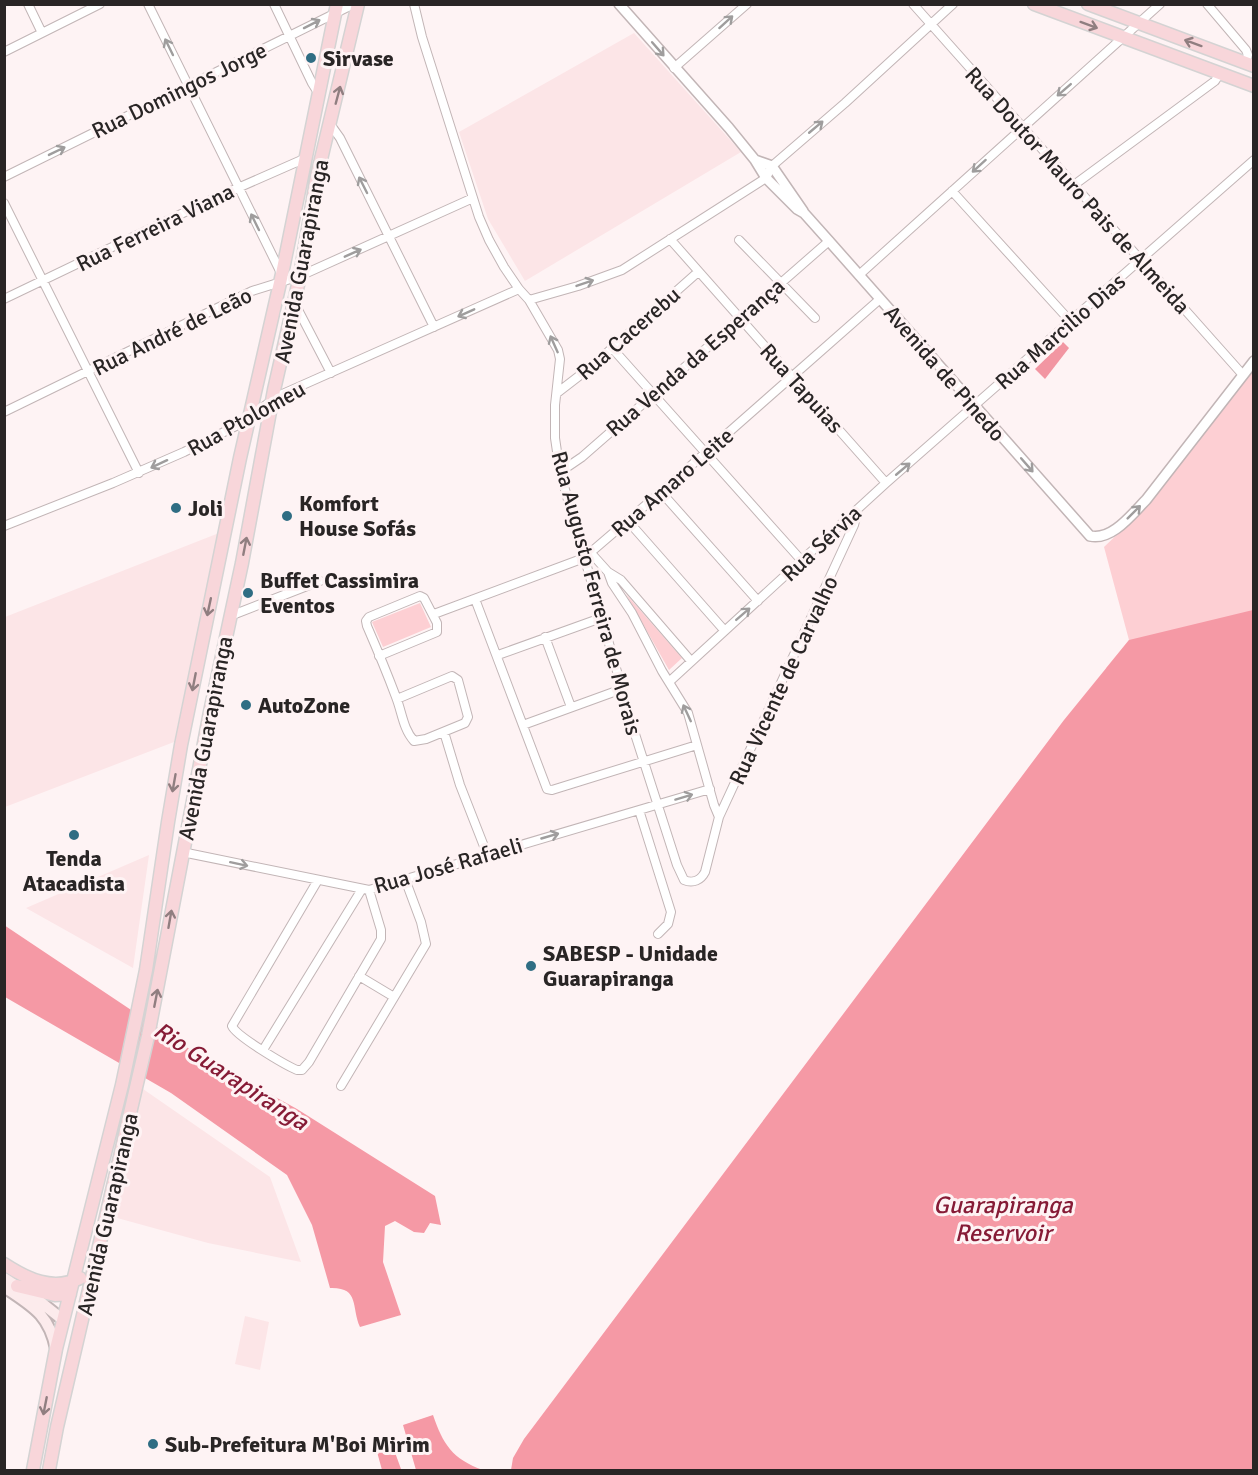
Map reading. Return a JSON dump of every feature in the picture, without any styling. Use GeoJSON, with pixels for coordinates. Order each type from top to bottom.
{"type":"FeatureCollection","features":[{"type":"Feature","properties":{"kind":"main road","name":"Avenida Guarapiranga"},"geometry":{"type":"LineString","coordinates":[[50,1470],[55,1434],[135,1096],[160,977],[182,852],[273,398],[300,276],[317,176],[356,4]]}},
{"type":"Feature","properties":{"kind":"main road"},"geometry":{"type":"LineString","coordinates":[[1034,4],[1254,86]]}},
{"type":"Feature","properties":{"kind":"main road"},"geometry":{"type":"LineString","coordinates":[[1088,4],[1251,63]]}},
{"type":"Feature","properties":{"kind":"main road","name":"Avenida Guarapiranga"},"geometry":{"type":"LineString","coordinates":[[33,1470],[56,1349],[122,1084],[146,970],[168,822],[218,567],[248,419],[320,94],[336,9]]}},
{"type":"Feature","properties":{"kind":"main road"},"geometry":{"type":"LineString","coordinates":[[218,567],[237,585]]}},
{"type":"Feature","properties":{"kind":"main road"},"geometry":{"type":"LineString","coordinates":[[168,822],[171,848],[182,852]]}},
{"type":"Feature","properties":{"kind":"main road"},"geometry":{"type":"LineString","coordinates":[[4,1264],[34,1281],[72,1288]]}},
{"type":"Feature","properties":{"kind":"main road"},"geometry":{"type":"LineString","coordinates":[[11,1286],[47,1294],[72,1288],[92,1272]]}},
{"type":"Feature","properties":{"kind":"main road"},"geometry":{"type":"LineString","coordinates":[[4,1278],[45,1319],[51,1328],[56,1349]]}},
{"type":"Feature","properties":{"kind":"main road"},"geometry":{"type":"LineString","coordinates":[[11,1286],[63,1320],[77,1339]]}},
{"type":"Feature","properties":{"kind":"street"},"geometry":{"type":"LineString","coordinates":[[28,4],[42,33]]}},
{"type":"Feature","properties":{"kind":"street"},"geometry":{"type":"LineString","coordinates":[[4,52],[100,4]]}},
{"type":"Feature","properties":{"kind":"street"},"geometry":{"type":"LineString","coordinates":[[148,4],[281,278]]}},
{"type":"Feature","properties":{"kind":"street"},"geometry":{"type":"LineString","coordinates":[[274,4],[312,83],[320,94]]}},
{"type":"Feature","properties":{"kind":"street","name":"Rua Domingos Jorge"},"geometry":{"type":"LineString","coordinates":[[4,177],[289,36],[336,9],[356,4]]}},
{"type":"Feature","properties":{"kind":"street","name":"Rua Augusto Ferreira de Morais"},"geometry":{"type":"LineString","coordinates":[[414,4],[422,37],[473,198],[489,240],[519,289],[529,300],[558,350],[560,359],[555,405],[555,438],[561,472],[587,555],[601,618],[644,761],[680,874],[687,881]]}},
{"type":"Feature","properties":{"kind":"street","name":"Avenida de Pinedo"},"geometry":{"type":"LineString","coordinates":[[619,4],[755,160],[766,178],[797,209],[804,213],[1086,532],[1096,537],[1106,535],[1126,521],[1146,500],[1243,375]]}},
{"type":"Feature","properties":{"kind":"street"},"geometry":{"type":"LineString","coordinates":[[674,68],[747,4]]}},
{"type":"Feature","properties":{"kind":"street","name":"Rua Doutor Mauro Pais de Almeida"},"geometry":{"type":"LineString","coordinates":[[913,4],[1243,375]]}},
{"type":"Feature","properties":{"kind":"street"},"geometry":{"type":"LineString","coordinates":[[529,300],[622,270],[766,178],[772,166],[953,4]]}},
{"type":"Feature","properties":{"kind":"street"},"geometry":{"type":"LineString","coordinates":[[859,275],[1160,4]]}},
{"type":"Feature","properties":{"kind":"street"},"geometry":{"type":"LineString","coordinates":[[1207,4],[1246,50],[1251,63]]}},
{"type":"Feature","properties":{"kind":"street"},"geometry":{"type":"LineString","coordinates":[[1074,185],[1215,81],[1220,73]]}},
{"type":"Feature","properties":{"kind":"street"},"geometry":{"type":"LineString","coordinates":[[330,124],[340,138],[434,327]]}},
{"type":"Feature","properties":{"kind":"street","name":"Rua Ferreira Viana"},"geometry":{"type":"LineString","coordinates":[[4,299],[238,187],[306,158]]}},
{"type":"Feature","properties":{"kind":"street","name":"Avenida de Pinedo"},"geometry":{"type":"LineString","coordinates":[[755,160],[772,166],[801,205],[804,213]]}},
{"type":"Feature","properties":{"kind":"street","name":"Rua Marcilio Dias"},"geometry":{"type":"LineString","coordinates":[[974,406],[1254,160]]}},
{"type":"Feature","properties":{"kind":"street"},"geometry":{"type":"LineString","coordinates":[[952,191],[1071,322]]}},
{"type":"Feature","properties":{"kind":"street","name":"Rua André de Leão"},"geometry":{"type":"LineString","coordinates":[[4,412],[252,291],[281,278],[300,276],[473,198]]}},
{"type":"Feature","properties":{"kind":"street"},"geometry":{"type":"LineString","coordinates":[[4,203],[139,472]]}},
{"type":"Feature","properties":{"kind":"street","name":"Rua Tapuias"},"geometry":{"type":"LineString","coordinates":[[670,239],[886,483]]}},
{"type":"Feature","properties":{"kind":"street"},"geometry":{"type":"LineString","coordinates":[[739,240],[815,318]]}},
{"type":"Feature","properties":{"kind":"street","name":"Rua Venda da Esperança"},"geometry":{"type":"LineString","coordinates":[[561,472],[582,457],[829,241]]}},
{"type":"Feature","properties":{"kind":"street","name":"Rua Cacerebu"},"geometry":{"type":"LineString","coordinates":[[557,393],[698,272]]}},
{"type":"Feature","properties":{"kind":"street","name":"Rua Ptolomeu"},"geometry":{"type":"LineString","coordinates":[[4,526],[139,472],[248,419],[273,398],[519,289]]}},
{"type":"Feature","properties":{"kind":"street","name":"Rua Amaro Leite"},"geometry":{"type":"LineString","coordinates":[[434,614],[587,555],[880,299]]}},
{"type":"Feature","properties":{"kind":"street"},"geometry":{"type":"LineString","coordinates":[[294,302],[331,373]]}},
{"type":"Feature","properties":{"kind":"street"},"geometry":{"type":"LineString","coordinates":[[612,348],[802,561]]}},
{"type":"Feature","properties":{"kind":"street"},"geometry":{"type":"LineString","coordinates":[[1243,375],[1254,361]]}},
{"type":"Feature","properties":{"kind":"street","name":"Rua Sérvia"},"geometry":{"type":"LineString","coordinates":[[669,682],[886,483],[974,406]]}},
{"type":"Feature","properties":{"kind":"street"},"geometry":{"type":"LineString","coordinates":[[661,492],[758,601]]}},
{"type":"Feature","properties":{"kind":"street","name":"Rua Vicente de Carvalho"},"geometry":{"type":"LineString","coordinates":[[687,881],[703,877],[719,817],[854,525],[858,509]]}},
{"type":"Feature","properties":{"kind":"street"},"geometry":{"type":"LineString","coordinates":[[628,521],[724,630]]}},
{"type":"Feature","properties":{"kind":"street"},"geometry":{"type":"LineString","coordinates":[[587,555],[621,580],[691,661]]}},
{"type":"Feature","properties":{"kind":"street"},"geometry":{"type":"LineString","coordinates":[[608,572],[612,583],[632,613],[688,713],[719,817]]}},
{"type":"Feature","properties":{"kind":"street"},"geometry":{"type":"LineString","coordinates":[[230,616],[320,581]]}},
{"type":"Feature","properties":{"kind":"street"},"geometry":{"type":"LineString","coordinates":[[379,656],[434,633],[438,627],[434,614],[427,601],[420,596],[372,615],[366,621],[379,656],[397,699],[401,716],[414,741],[426,739],[465,723],[468,717],[458,680],[452,676],[397,699]]}},
{"type":"Feature","properties":{"kind":"street"},"geometry":{"type":"LineString","coordinates":[[475,598],[498,655],[545,788],[552,790],[697,745]]}},
{"type":"Feature","properties":{"kind":"street"},"geometry":{"type":"LineString","coordinates":[[498,655],[601,618]]}},
{"type":"Feature","properties":{"kind":"street"},"geometry":{"type":"LineString","coordinates":[[545,637],[571,707]]}},
{"type":"Feature","properties":{"kind":"street"},"geometry":{"type":"LineString","coordinates":[[523,725],[622,689]]}},
{"type":"Feature","properties":{"kind":"street"},"geometry":{"type":"LineString","coordinates":[[444,732],[460,785],[487,854]]}},
{"type":"Feature","properties":{"kind":"street","name":"Rua José Rafaeli"},"geometry":{"type":"LineString","coordinates":[[182,852],[365,889],[710,789]]}},
{"type":"Feature","properties":{"kind":"street"},"geometry":{"type":"LineString","coordinates":[[639,810],[671,912],[668,924],[658,934]]}},
{"type":"Feature","properties":{"kind":"street"},"geometry":{"type":"LineString","coordinates":[[341,1086],[426,942],[405,879]]}},
{"type":"Feature","properties":{"kind":"street"},"geometry":{"type":"LineString","coordinates":[[318,880],[232,1026],[234,1030],[263,1050],[297,1070],[302,1070],[309,1062],[381,936],[365,889]]}},
{"type":"Feature","properties":{"kind":"street"},"geometry":{"type":"LineString","coordinates":[[263,1050],[365,889]]}},
{"type":"Feature","properties":{"kind":"street"},"geometry":{"type":"LineString","coordinates":[[359,976],[394,997]]}},
{"type":"Feature","properties":{"kind":"shaded area"},"geometry":{"type":"Polygon","coordinates":[[[634,33],[741,152],[525,281],[488,219],[459,132],[634,33]]]}},
{"type":"Feature","properties":{"kind":"shaded area"},"geometry":{"type":"Polygon","coordinates":[[[1063,342],[1069,348],[1045,379],[1035,369],[1063,342]]]}},
{"type":"Feature","properties":{"kind":"shaded area"},"geometry":{"type":"Polygon","coordinates":[[[1253,369],[1253,693],[1106,668],[1129,640],[1104,547],[1148,505],[1253,369]]]}},
{"type":"Feature","properties":{"kind":"shaded area"},"geometry":{"type":"Polygon","coordinates":[[[219,533],[174,742],[5,807],[5,617],[219,533]]]}},
{"type":"Feature","properties":{"kind":"shaded area"},"geometry":{"type":"Polygon","coordinates":[[[626,594],[682,658],[669,670],[626,594]]]}},
{"type":"Feature","properties":{"kind":"shaded area"},"geometry":{"type":"Polygon","coordinates":[[[420,603],[431,627],[383,647],[372,622],[420,603]]]}},
{"type":"Feature","properties":{"kind":"shaded area"},"geometry":{"type":"Polygon","coordinates":[[[149,855],[133,968],[26,908],[149,855]]]}},
{"type":"Feature","properties":{"kind":"shaded area"},"geometry":{"type":"Polygon","coordinates":[[[143,1089],[270,1177],[301,1262],[208,1243],[110,1216],[139,1094],[143,1089]]]}},
{"type":"Feature","properties":{"kind":"shaded area"},"geometry":{"type":"Polygon","coordinates":[[[245,1316],[269,1322],[260,1370],[235,1364],[245,1316]]]}},
{"type":"Feature","properties":{"kind":"water","name":"Guarapiranga Reservoir"},"geometry":{"type":"Polygon","coordinates":[[[1253,610],[1253,1470],[511,1470],[513,1458],[524,1439],[1064,720],[1129,640],[1253,610]]]}},
{"type":"Feature","properties":{"kind":"water","name":"Rio Guarapiranga"},"geometry":{"type":"Polygon","coordinates":[[[4,925],[197,1054],[297,1109],[435,1196],[441,1225],[430,1223],[424,1233],[414,1232],[395,1221],[385,1226],[383,1262],[401,1315],[360,1327],[350,1295],[346,1291],[330,1288],[312,1225],[287,1175],[171,1093],[5,997],[4,925]]]}},
{"type":"Feature","properties":{"kind":"water"},"geometry":{"type":"Polygon","coordinates":[[[433,1415],[450,1449],[464,1461],[483,1470],[416,1470],[403,1425],[433,1415]]]}},
{"type":"Feature","properties":{"kind":"water"},"geometry":{"type":"Polygon","coordinates":[[[389,1436],[401,1470],[382,1470],[374,1441],[389,1436]]]}},
{"type":"Feature","properties":{"kind":"place","name":"Sirvase"},"geometry":{"type":"Point","coordinates":[311,58]}},
{"type":"Feature","properties":{"kind":"place","name":"Joli"},"geometry":{"type":"Point","coordinates":[176,508]}},
{"type":"Feature","properties":{"kind":"place","name":"Komfort House Sofás"},"geometry":{"type":"Point","coordinates":[287,516]}},
{"type":"Feature","properties":{"kind":"place","name":"Buffet Cassimira Eventos"},"geometry":{"type":"Point","coordinates":[248,593]}},
{"type":"Feature","properties":{"kind":"place","name":"AutoZone"},"geometry":{"type":"Point","coordinates":[246,705]}},
{"type":"Feature","properties":{"kind":"place","name":"Tenda Atacadista"},"geometry":{"type":"Point","coordinates":[74,835]}},
{"type":"Feature","properties":{"kind":"place","name":"SABESP - Unidade Guarapiranga"},"geometry":{"type":"Point","coordinates":[531,966]}},
{"type":"Feature","properties":{"kind":"place","name":"Sub-Prefeitura M'Boi Mirim"},"geometry":{"type":"Point","coordinates":[153,1444]}}]}
